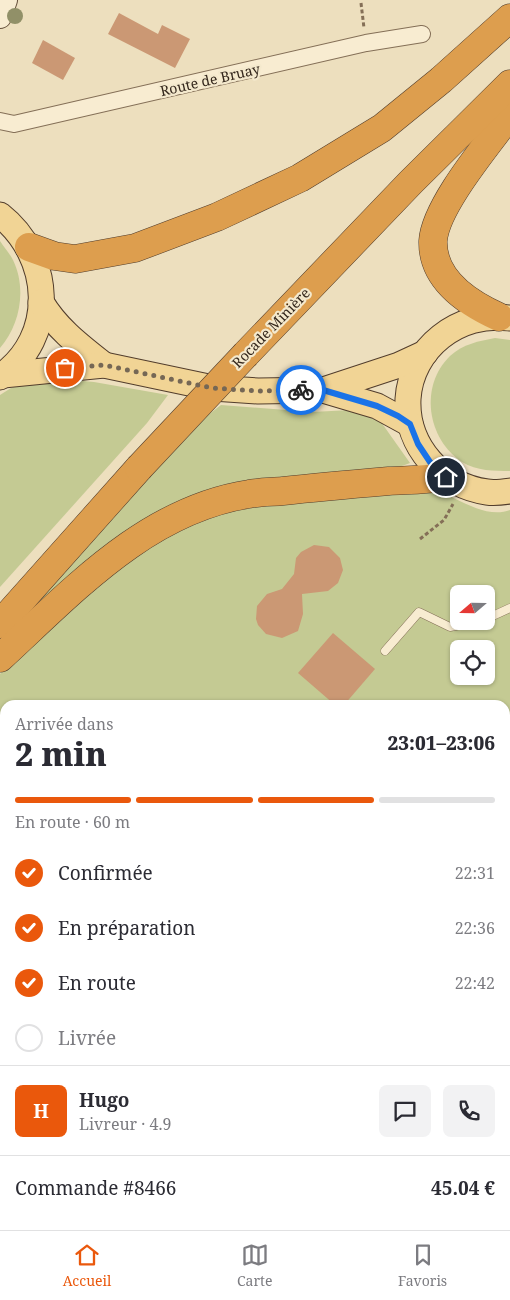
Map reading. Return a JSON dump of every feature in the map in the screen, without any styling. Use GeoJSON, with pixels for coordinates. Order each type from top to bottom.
{"type":"FeatureCollection","features":[{"type":"Feature","properties":{"kind":"highway"},"geometry":{"type":"LineString","coordinates":[[30,248],[54,256],[76,259],[134,248],[217,217],[300,178],[382,128],[442,80],[510,18]]}},
{"type":"Feature","properties":{"kind":"highway","name":"Rocade Minière"},"geometry":{"type":"LineString","coordinates":[[0,624],[139,468],[246,354],[411,182],[510,84]]}},
{"type":"Feature","properties":{"kind":"highway"},"geometry":{"type":"LineString","coordinates":[[505,318],[476,307],[462,298],[439,268],[434,254],[433,240],[444,209],[510,114]]}},
{"type":"Feature","properties":{"kind":"highway"},"geometry":{"type":"LineString","coordinates":[[0,658],[83,582],[129,545],[153,528],[206,504],[249,494],[346,484],[430,480],[456,482]]}},
{"type":"Feature","properties":{"kind":"main road"},"geometry":{"type":"LineString","coordinates":[[0,215],[13,226],[30,248],[37,265],[41,283],[39,319],[30,343],[15,364],[1,376]]}},
{"type":"Feature","properties":{"kind":"main road"},"geometry":{"type":"LineString","coordinates":[[41,302],[51,319],[66,335],[104,365]]}},
{"type":"Feature","properties":{"kind":"main road"},"geometry":{"type":"LineString","coordinates":[[505,318],[478,319],[458,326],[440,337],[425,353],[413,375],[408,399],[410,424],[418,444],[430,462],[456,482],[488,492],[510,492]]}},
{"type":"Feature","properties":{"kind":"main road"},"geometry":{"type":"LineString","coordinates":[[1,376],[104,365],[212,388],[258,391],[323,390],[400,365],[425,353]]}},
{"type":"Feature","properties":{"kind":"main road"},"geometry":{"type":"LineString","coordinates":[[323,390],[377,406],[410,424]]}},
{"type":"Feature","properties":{"kind":"street"},"geometry":{"type":"LineString","coordinates":[[0,17],[6,0]]}},
{"type":"Feature","properties":{"kind":"street","name":"Route de Bruay"},"geometry":{"type":"LineString","coordinates":[[0,121],[14,124],[48,117],[366,43],[422,34]]}},
{"type":"Feature","properties":{"kind":"lane"},"geometry":{"type":"LineString","coordinates":[[495,615],[510,608]]}},
{"type":"Feature","properties":{"kind":"lane"},"geometry":{"type":"LineString","coordinates":[[385,650],[419,612],[450,627]]}},
{"type":"Feature","properties":{"kind":"path"},"geometry":{"type":"LineString","coordinates":[[420,539],[444,520],[451,507],[456,482]]}},
{"type":"Feature","properties":{"kind":"green space"},"geometry":{"type":"Polygon","coordinates":[[[0,241],[12,258],[17,271],[20,295],[17,318],[7,339],[0,348],[0,241]]]}},
{"type":"Feature","properties":{"kind":"green space"},"geometry":{"type":"Polygon","coordinates":[[[495,338],[510,340],[510,471],[480,469],[462,462],[450,452],[441,440],[431,412],[434,382],[440,368],[450,356],[466,346],[495,338]]]}},
{"type":"Feature","properties":{"kind":"green space"},"geometry":{"type":"Polygon","coordinates":[[[40,377],[94,382],[168,395],[147,423],[0,587],[0,395],[11,388],[40,377]]]}},
{"type":"Feature","properties":{"kind":"green space"},"geometry":{"type":"Polygon","coordinates":[[[221,405],[312,412],[351,410],[381,422],[410,463],[402,466],[405,486],[436,491],[483,510],[501,512],[510,510],[510,700],[0,700],[0,674],[4,669],[11,627],[195,425],[221,405]]]}},
{"type":"Feature","properties":{"kind":"building"},"geometry":{"type":"Polygon","coordinates":[[[119,13],[158,34],[162,25],[190,39],[175,68],[108,34],[119,13]]]}},
{"type":"Feature","properties":{"kind":"building"},"geometry":{"type":"Polygon","coordinates":[[[43,40],[75,58],[63,80],[32,63],[43,40]]]}},
{"type":"Feature","properties":{"kind":"building"},"geometry":{"type":"Polygon","coordinates":[[[314,545],[329,547],[340,558],[343,570],[338,583],[328,591],[302,594],[303,614],[298,631],[282,638],[266,634],[258,625],[256,619],[257,606],[267,594],[282,589],[294,574],[296,558],[301,552],[314,545]]]}},
{"type":"Feature","properties":{"kind":"building"},"geometry":{"type":"Polygon","coordinates":[[[333,633],[375,669],[348,700],[329,700],[298,673],[333,633]]]}},
{"type":"Feature","properties":{"kind":"way so far"},"geometry":{"type":"LineString","coordinates":[[65,368],[104,365],[212,388],[258,391],[301,390]]}},
{"type":"Feature","properties":{"kind":"route"},"geometry":{"type":"LineString","coordinates":[[301,390],[323,390],[377,406],[398,416],[410,424],[418,444],[430,462],[446,477]]}}]}
